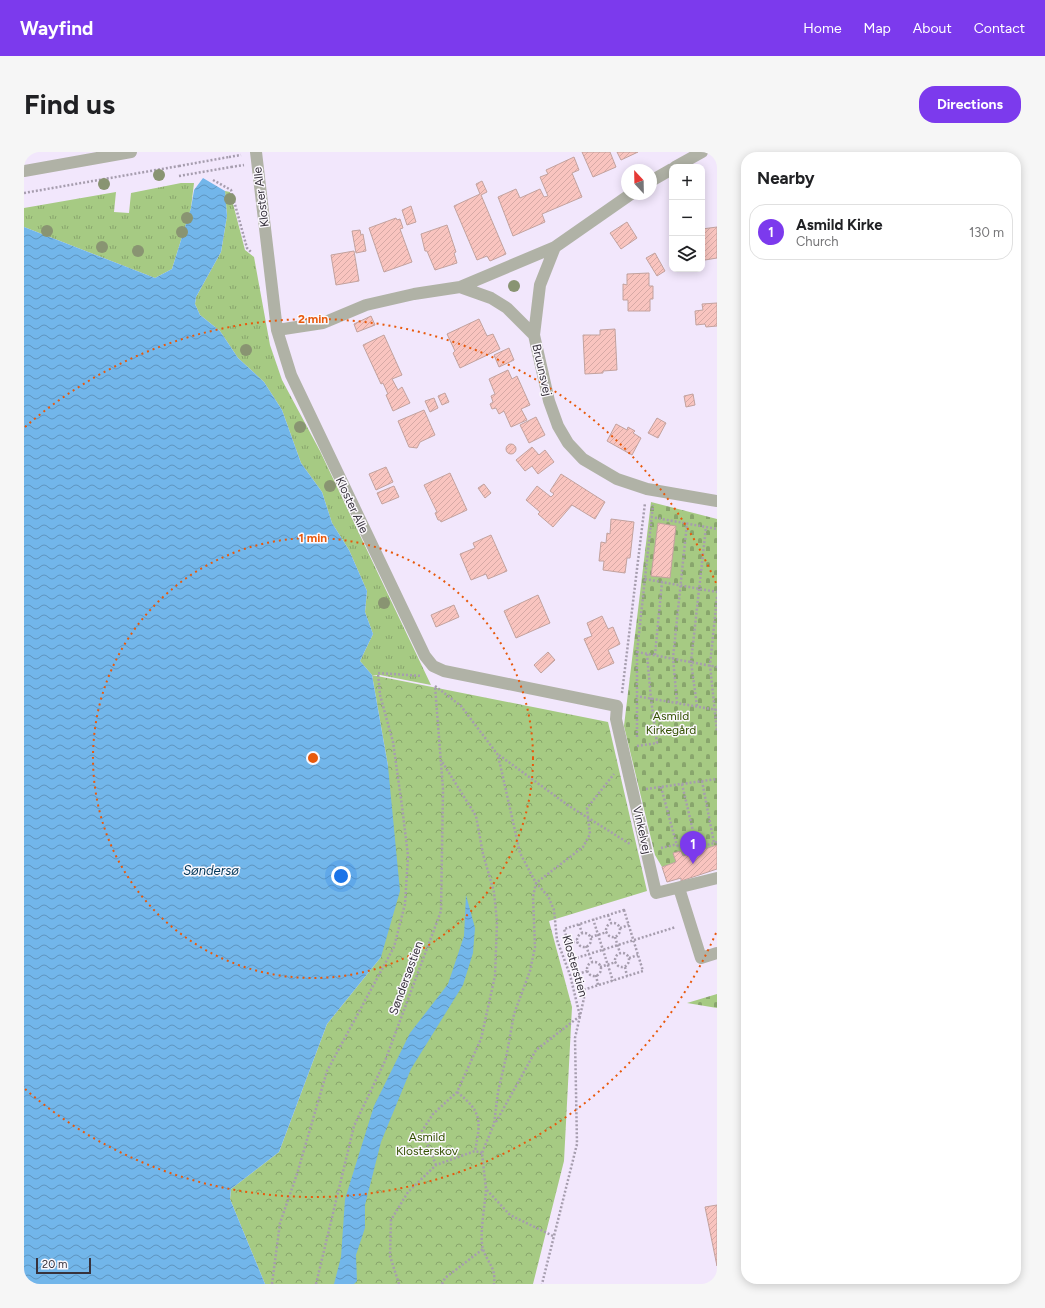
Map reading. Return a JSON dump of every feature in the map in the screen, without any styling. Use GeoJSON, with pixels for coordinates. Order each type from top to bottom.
{"type":"FeatureCollection","features":[{"type":"Feature","properties":{"kind":"street"},"geometry":{"type":"LineString","coordinates":[[24,171],[130,152]]}},
{"type":"Feature","properties":{"kind":"street","name":"Kloster Alle"},"geometry":{"type":"LineString","coordinates":[[256,152],[277,330],[291,375],[433,672]]}},
{"type":"Feature","properties":{"kind":"street"},"geometry":{"type":"LineString","coordinates":[[680,164],[702,152]]}},
{"type":"Feature","properties":{"kind":"street"},"geometry":{"type":"LineString","coordinates":[[657,178],[669,171]]}},
{"type":"Feature","properties":{"kind":"street"},"geometry":{"type":"LineString","coordinates":[[460,288],[555,247],[622,200]]}},
{"type":"Feature","properties":{"kind":"street"},"geometry":{"type":"LineString","coordinates":[[534,335],[540,285],[555,247]]}},
{"type":"Feature","properties":{"kind":"street","name":"Bruunsvej"},"geometry":{"type":"LineString","coordinates":[[277,330],[322,323],[373,304],[414,294],[460,288],[492,298],[507,308],[534,335],[548,401],[558,426],[568,443],[583,459],[617,479],[650,490],[717,501]]}},
{"type":"Feature","properties":{"kind":"street"},"geometry":{"type":"LineString","coordinates":[[433,672],[444,671],[617,706]]}},
{"type":"Feature","properties":{"kind":"street","name":"Vinkelvej"},"geometry":{"type":"LineString","coordinates":[[617,706],[616,719],[656,893],[717,878]]}},
{"type":"Feature","properties":{"kind":"street"},"geometry":{"type":"LineString","coordinates":[[679,888],[701,958],[717,953]]}},
{"type":"Feature","properties":{"kind":"path"},"geometry":{"type":"LineString","coordinates":[[24,193],[229,157]]}},
{"type":"Feature","properties":{"kind":"path"},"geometry":{"type":"LineString","coordinates":[[179,176],[230,167]]}},
{"type":"Feature","properties":{"kind":"path"},"geometry":{"type":"LineString","coordinates":[[213,180],[231,190],[247,248],[254,254],[268,254]]}},
{"type":"Feature","properties":{"kind":"path"},"geometry":{"type":"LineString","coordinates":[[637,754],[637,652],[651,517],[650,490]]}},
{"type":"Feature","properties":{"kind":"path"},"geometry":{"type":"LineString","coordinates":[[617,706],[622,698],[650,490]]}},
{"type":"Feature","properties":{"kind":"path"},"geometry":{"type":"LineString","coordinates":[[651,517],[717,529]]}},
{"type":"Feature","properties":{"kind":"path"},"geometry":{"type":"LineString","coordinates":[[677,703],[673,658],[687,524]]}},
{"type":"Feature","properties":{"kind":"path"},"geometry":{"type":"LineString","coordinates":[[697,706],[691,662],[706,527]]}},
{"type":"Feature","properties":{"kind":"path"},"geometry":{"type":"LineString","coordinates":[[645,579],[717,592]]}},
{"type":"Feature","properties":{"kind":"path"},"geometry":{"type":"LineString","coordinates":[[655,655],[662,582]]}},
{"type":"Feature","properties":{"kind":"path"},"geometry":{"type":"LineString","coordinates":[[717,597],[710,666],[716,710],[717,732]]}},
{"type":"Feature","properties":{"kind":"path"},"geometry":{"type":"LineString","coordinates":[[637,652],[717,667]]}},
{"type":"Feature","properties":{"kind":"path"},"geometry":{"type":"LineString","coordinates":[[637,746],[656,743],[650,699],[647,654]]}},
{"type":"Feature","properties":{"kind":"path"},"geometry":{"type":"LineString","coordinates":[[272,1284],[280,1223],[297,1174],[327,1071],[394,946],[405,904],[408,856],[393,742],[380,695],[378,673],[433,672]]}},
{"type":"Feature","properties":{"kind":"path","name":"Søndersøstien"},"geometry":{"type":"LineString","coordinates":[[316,1284],[354,1126],[385,1061],[441,911],[443,789],[433,672]]}},
{"type":"Feature","properties":{"kind":"path","name":"Klosterstien"},"geometry":{"type":"LineString","coordinates":[[435,686],[461,706],[498,755],[520,853],[536,883],[548,896],[554,910],[557,940],[570,975],[580,1016],[575,1038],[577,1144],[542,1284]]}},
{"type":"Feature","properties":{"kind":"path"},"geometry":{"type":"LineString","coordinates":[[636,696],[716,710]]}},
{"type":"Feature","properties":{"kind":"path"},"geometry":{"type":"LineString","coordinates":[[498,755],[569,806],[625,842],[646,851],[677,846],[697,848],[716,842],[702,781]]}},
{"type":"Feature","properties":{"kind":"path"},"geometry":{"type":"LineString","coordinates":[[436,1165],[422,1131],[433,1114],[457,1092],[481,1040],[495,976],[497,922],[494,892],[483,854],[476,816],[441,760]]}},
{"type":"Feature","properties":{"kind":"path"},"geometry":{"type":"LineString","coordinates":[[494,1124],[498,1092],[514,1014],[530,970],[535,947],[533,897],[536,883],[583,847],[590,834],[587,808],[612,775],[627,766]]}},
{"type":"Feature","properties":{"kind":"path"},"geometry":{"type":"LineString","coordinates":[[646,789],[717,779]]}},
{"type":"Feature","properties":{"kind":"path"},"geometry":{"type":"LineString","coordinates":[[644,782],[648,797]]}},
{"type":"Feature","properties":{"kind":"path"},"geometry":{"type":"LineString","coordinates":[[682,784],[697,848]]}},
{"type":"Feature","properties":{"kind":"path"},"geometry":{"type":"LineString","coordinates":[[661,787],[677,846]]}},
{"type":"Feature","properties":{"kind":"path"},"geometry":{"type":"LineString","coordinates":[[659,841],[661,848]]}},
{"type":"Feature","properties":{"kind":"path"},"geometry":{"type":"LineString","coordinates":[[494,1284],[494,1269],[483,1249],[483,1223],[486,1189],[482,1153],[494,1124],[536,1050],[580,1016],[584,998],[583,990],[564,928],[624,910],[643,971],[583,990]]}},
{"type":"Feature","properties":{"kind":"path"},"geometry":{"type":"LineString","coordinates":[[608,915],[611,924]]}},
{"type":"Feature","properties":{"kind":"path"},"geometry":{"type":"LineString","coordinates":[[593,919],[613,981]]}},
{"type":"Feature","properties":{"kind":"path"},"geometry":{"type":"LineString","coordinates":[[579,924],[582,933]]}},
{"type":"Feature","properties":{"kind":"path"},"geometry":{"type":"LineString","coordinates":[[611,924],[618,925],[620,928]]}},
{"type":"Feature","properties":{"kind":"path"},"geometry":{"type":"LineString","coordinates":[[607,932],[607,928],[611,924]]}},
{"type":"Feature","properties":{"kind":"path"},"geometry":{"type":"LineString","coordinates":[[620,928],[629,925]]}},
{"type":"Feature","properties":{"kind":"path"},"geometry":{"type":"LineString","coordinates":[[615,937],[619,934],[620,928]]}},
{"type":"Feature","properties":{"kind":"path"},"geometry":{"type":"LineString","coordinates":[[591,937],[607,932]]}},
{"type":"Feature","properties":{"kind":"path"},"geometry":{"type":"LineString","coordinates":[[607,932],[611,937],[615,937]]}},
{"type":"Feature","properties":{"kind":"path"},"geometry":{"type":"LineString","coordinates":[[573,959],[660,932]]}},
{"type":"Feature","properties":{"kind":"path"},"geometry":{"type":"LineString","coordinates":[[582,933],[586,933],[591,937]]}},
{"type":"Feature","properties":{"kind":"path"},"geometry":{"type":"LineString","coordinates":[[577,942],[578,937],[582,933]]}},
{"type":"Feature","properties":{"kind":"path"},"geometry":{"type":"LineString","coordinates":[[569,944],[577,942],[580,945],[586,946],[590,944],[591,937]]}},
{"type":"Feature","properties":{"kind":"path"},"geometry":{"type":"LineString","coordinates":[[615,937],[620,953],[617,956],[616,962]]}},
{"type":"Feature","properties":{"kind":"path"},"geometry":{"type":"LineString","coordinates":[[586,946],[592,962]]}},
{"type":"Feature","properties":{"kind":"path"},"geometry":{"type":"LineString","coordinates":[[620,953],[627,954],[629,958],[628,964],[625,966],[627,976]]}},
{"type":"Feature","properties":{"kind":"path"},"geometry":{"type":"LineString","coordinates":[[629,958],[638,955]]}},
{"type":"Feature","properties":{"kind":"path"},"geometry":{"type":"LineString","coordinates":[[592,962],[596,962],[600,967]]}},
{"type":"Feature","properties":{"kind":"path"},"geometry":{"type":"LineString","coordinates":[[587,971],[588,964],[592,962]]}},
{"type":"Feature","properties":{"kind":"path"},"geometry":{"type":"LineString","coordinates":[[600,967],[616,962]]}},
{"type":"Feature","properties":{"kind":"path"},"geometry":{"type":"LineString","coordinates":[[616,962],[618,966],[625,966]]}},
{"type":"Feature","properties":{"kind":"path"},"geometry":{"type":"LineString","coordinates":[[596,976],[600,971],[600,967]]}},
{"type":"Feature","properties":{"kind":"path"},"geometry":{"type":"LineString","coordinates":[[578,974],[587,971]]}},
{"type":"Feature","properties":{"kind":"path"},"geometry":{"type":"LineString","coordinates":[[587,971],[592,976],[596,976]]}},
{"type":"Feature","properties":{"kind":"path"},"geometry":{"type":"LineString","coordinates":[[596,976],[598,985]]}},
{"type":"Feature","properties":{"kind":"path"},"geometry":{"type":"LineString","coordinates":[[457,1092],[468,1101],[476,1113],[480,1126],[475,1151]]}},
{"type":"Feature","properties":{"kind":"path"},"geometry":{"type":"LineString","coordinates":[[399,1284],[390,1256],[391,1220],[408,1192],[436,1165],[475,1151],[482,1153]]}},
{"type":"Feature","properties":{"kind":"path"},"geometry":{"type":"LineString","coordinates":[[486,1189],[510,1215],[553,1236]]}},
{"type":"Feature","properties":{"kind":"path"},"geometry":{"type":"LineString","coordinates":[[442,1284],[445,1278],[483,1249]]}},
{"type":"Feature","properties":{"kind":"green space"},"geometry":{"type":"Polygon","coordinates":[[[181,183],[194,183],[191,208],[172,269],[155,278],[24,227],[24,208],[116,192],[114,212],[129,213],[131,193],[181,183]]]}},
{"type":"Feature","properties":{"kind":"green space"},"geometry":{"type":"Polygon","coordinates":[[[225,191],[230,192],[245,250],[254,257],[270,345],[282,380],[320,451],[431,685],[380,675],[372,675],[360,661],[373,634],[365,612],[367,591],[349,550],[332,523],[322,492],[301,463],[282,410],[264,382],[238,358],[220,331],[200,315],[195,304],[196,297],[221,252],[227,216],[225,191]]]}},
{"type":"Feature","properties":{"kind":"green space","name":"Asmild Kirkegård"},"geometry":{"type":"Polygon","coordinates":[[[651,502],[717,519],[717,845],[683,856],[673,853],[676,862],[662,867],[655,855],[624,726],[651,502]]]}},
{"type":"Feature","properties":{"kind":"green space","name":"Asmild Klosterskov"},"geometry":{"type":"Polygon","coordinates":[[[372,675],[608,722],[647,891],[549,921],[572,1007],[564,1161],[533,1284],[265,1284],[230,1199],[231,1189],[279,1152],[327,1024],[381,957],[388,766],[372,675]]]}},
{"type":"Feature","properties":{"kind":"green space"},"geometry":{"type":"Polygon","coordinates":[[[717,994],[717,1008],[687,1003],[717,994]]]}},
{"type":"Feature","properties":{"kind":"water","name":"Søndersø"},"geometry":{"type":"Polygon","coordinates":[[[203,178],[225,191],[227,216],[221,252],[196,297],[195,304],[200,315],[220,331],[238,358],[264,382],[282,410],[301,463],[322,492],[332,523],[349,550],[367,591],[365,612],[373,634],[360,661],[372,675],[388,766],[400,891],[381,957],[327,1024],[279,1152],[231,1189],[230,1199],[265,1284],[24,1284],[24,227],[155,278],[172,269],[191,208],[194,190],[203,178]]]}},
{"type":"Feature","properties":{"kind":"water"},"geometry":{"type":"Polygon","coordinates":[[[466,895],[475,928],[473,953],[463,985],[411,1069],[381,1142],[365,1205],[365,1228],[356,1255],[357,1281],[354,1284],[334,1284],[341,1257],[345,1199],[374,1106],[410,1033],[448,984],[464,936],[466,895]]]}},
{"type":"Feature","properties":{"kind":"building"},"geometry":{"type":"Polygon","coordinates":[[[582,152],[610,152],[616,167],[593,177],[582,152]]]}},
{"type":"Feature","properties":{"kind":"building"},"geometry":{"type":"Polygon","coordinates":[[[617,152],[638,152],[621,160],[617,152]]]}},
{"type":"Feature","properties":{"kind":"building"},"geometry":{"type":"Polygon","coordinates":[[[574,157],[579,170],[572,173],[582,197],[542,214],[545,222],[513,236],[498,197],[516,189],[520,198],[540,189],[544,197],[548,196],[540,177],[548,174],[546,170],[574,157]]]}},
{"type":"Feature","properties":{"kind":"building"},"geometry":{"type":"Polygon","coordinates":[[[482,181],[487,192],[481,195],[506,254],[490,261],[487,256],[477,260],[454,206],[480,194],[476,184],[482,181]]]}},
{"type":"Feature","properties":{"kind":"building"},"geometry":{"type":"Polygon","coordinates":[[[411,206],[416,222],[407,225],[402,210],[411,206]]]}},
{"type":"Feature","properties":{"kind":"building"},"geometry":{"type":"Polygon","coordinates":[[[396,218],[397,220],[400,219],[403,228],[400,229],[412,262],[384,272],[369,228],[396,218]]]}},
{"type":"Feature","properties":{"kind":"building"},"geometry":{"type":"Polygon","coordinates":[[[627,222],[637,238],[621,249],[610,233],[627,222]]]}},
{"type":"Feature","properties":{"kind":"building"},"geometry":{"type":"Polygon","coordinates":[[[447,225],[456,252],[454,253],[457,263],[435,270],[427,251],[425,251],[421,234],[447,225]]]}},
{"type":"Feature","properties":{"kind":"building"},"geometry":{"type":"Polygon","coordinates":[[[717,227],[717,258],[705,260],[705,229],[717,227]]]}},
{"type":"Feature","properties":{"kind":"building"},"geometry":{"type":"Polygon","coordinates":[[[360,230],[361,235],[363,234],[366,251],[356,253],[352,231],[360,230]]]}},
{"type":"Feature","properties":{"kind":"building"},"geometry":{"type":"Polygon","coordinates":[[[354,251],[359,281],[336,285],[331,255],[354,251]]]}},
{"type":"Feature","properties":{"kind":"building"},"geometry":{"type":"Polygon","coordinates":[[[655,253],[665,271],[657,276],[646,258],[655,253]]]}},
{"type":"Feature","properties":{"kind":"building"},"geometry":{"type":"Polygon","coordinates":[[[649,273],[649,286],[653,286],[653,299],[650,299],[650,311],[628,311],[628,300],[623,300],[623,284],[627,285],[627,274],[649,273]]]}},
{"type":"Feature","properties":{"kind":"building"},"geometry":{"type":"Polygon","coordinates":[[[717,303],[717,326],[706,327],[705,324],[696,325],[695,311],[703,310],[702,304],[717,303]]]}},
{"type":"Feature","properties":{"kind":"building"},"geometry":{"type":"Polygon","coordinates":[[[371,316],[375,325],[357,332],[354,324],[371,316]]]}},
{"type":"Feature","properties":{"kind":"building"},"geometry":{"type":"Polygon","coordinates":[[[479,319],[487,336],[493,334],[500,349],[460,368],[453,353],[455,351],[447,334],[479,319]]]}},
{"type":"Feature","properties":{"kind":"building"},"geometry":{"type":"Polygon","coordinates":[[[615,329],[617,370],[603,371],[603,373],[585,374],[583,335],[600,335],[600,330],[615,329]]]}},
{"type":"Feature","properties":{"kind":"building"},"geometry":{"type":"Polygon","coordinates":[[[384,335],[402,375],[392,379],[398,390],[402,387],[410,403],[393,411],[386,395],[388,394],[383,383],[381,384],[363,345],[384,335]]]}},
{"type":"Feature","properties":{"kind":"building"},"geometry":{"type":"Polygon","coordinates":[[[509,348],[514,360],[499,367],[494,355],[509,348]]]}},
{"type":"Feature","properties":{"kind":"building"},"geometry":{"type":"Polygon","coordinates":[[[508,370],[512,379],[517,376],[530,405],[521,409],[527,420],[511,427],[504,411],[499,414],[496,408],[492,409],[490,404],[493,402],[491,396],[495,394],[489,379],[508,370]]]}},
{"type":"Feature","properties":{"kind":"building"},"geometry":{"type":"Polygon","coordinates":[[[445,393],[449,402],[442,405],[438,396],[445,393]]]}},
{"type":"Feature","properties":{"kind":"building"},"geometry":{"type":"Polygon","coordinates":[[[693,394],[695,405],[686,407],[684,396],[693,394]]]}},
{"type":"Feature","properties":{"kind":"building"},"geometry":{"type":"Polygon","coordinates":[[[434,398],[438,408],[430,412],[425,401],[434,398]]]}},
{"type":"Feature","properties":{"kind":"building"},"geometry":{"type":"Polygon","coordinates":[[[424,410],[435,435],[420,442],[417,448],[409,447],[398,421],[424,410]]]}},
{"type":"Feature","properties":{"kind":"building"},"geometry":{"type":"Polygon","coordinates":[[[536,417],[545,435],[529,443],[520,425],[536,417]]]}},
{"type":"Feature","properties":{"kind":"building"},"geometry":{"type":"Polygon","coordinates":[[[657,418],[666,423],[658,438],[648,433],[657,418]]]}},
{"type":"Feature","properties":{"kind":"building"},"geometry":{"type":"Polygon","coordinates":[[[616,424],[627,430],[628,427],[635,431],[633,433],[641,438],[632,455],[607,441],[616,424]]]}},
{"type":"Feature","properties":{"kind":"building"},"geometry":{"type":"Polygon","coordinates":[[[509,444],[513,444],[515,445],[515,453],[509,454],[506,451],[506,447],[509,444]]]}},
{"type":"Feature","properties":{"kind":"building"},"geometry":{"type":"Polygon","coordinates":[[[532,447],[539,455],[545,450],[554,462],[538,474],[532,466],[525,471],[516,460],[532,447]]]}},
{"type":"Feature","properties":{"kind":"building"},"geometry":{"type":"Polygon","coordinates":[[[386,467],[393,482],[376,490],[369,474],[386,467]]]}},
{"type":"Feature","properties":{"kind":"building"},"geometry":{"type":"Polygon","coordinates":[[[450,473],[467,510],[441,522],[438,520],[435,513],[437,512],[424,485],[450,473]]]}},
{"type":"Feature","properties":{"kind":"building"},"geometry":{"type":"Polygon","coordinates":[[[561,474],[605,502],[595,519],[572,505],[553,527],[538,514],[540,512],[526,500],[537,486],[551,497],[554,494],[550,491],[561,474]]]}},
{"type":"Feature","properties":{"kind":"building"},"geometry":{"type":"Polygon","coordinates":[[[484,484],[491,493],[485,498],[478,488],[484,484]]]}},
{"type":"Feature","properties":{"kind":"building"},"geometry":{"type":"Polygon","coordinates":[[[394,486],[399,497],[382,504],[377,493],[394,486]]]}},
{"type":"Feature","properties":{"kind":"building"},"geometry":{"type":"Polygon","coordinates":[[[611,519],[634,522],[630,558],[627,558],[625,573],[603,570],[604,561],[599,561],[601,542],[606,543],[607,533],[610,534],[611,519]]]}},
{"type":"Feature","properties":{"kind":"building"},"geometry":{"type":"Polygon","coordinates":[[[658,523],[676,526],[670,578],[651,576],[658,523]]]}},
{"type":"Feature","properties":{"kind":"building"},"geometry":{"type":"Polygon","coordinates":[[[491,535],[507,571],[488,579],[486,574],[471,580],[460,554],[475,548],[473,543],[491,535]]]}},
{"type":"Feature","properties":{"kind":"building"},"geometry":{"type":"Polygon","coordinates":[[[538,595],[550,623],[516,638],[504,611],[538,595]]]}},
{"type":"Feature","properties":{"kind":"building"},"geometry":{"type":"Polygon","coordinates":[[[454,605],[459,617],[436,627],[431,615],[454,605]]]}},
{"type":"Feature","properties":{"kind":"building"},"geometry":{"type":"Polygon","coordinates":[[[602,616],[608,629],[613,627],[620,644],[608,650],[614,663],[598,670],[584,639],[592,636],[587,623],[602,616]]]}},
{"type":"Feature","properties":{"kind":"building"},"geometry":{"type":"Polygon","coordinates":[[[548,652],[555,660],[541,673],[534,665],[548,652]]]}},
{"type":"Feature","properties":{"kind":"building"},"geometry":{"type":"Polygon","coordinates":[[[717,845],[717,869],[681,881],[681,878],[667,882],[662,867],[676,862],[673,853],[681,851],[683,856],[717,845]]]}},
{"type":"Feature","properties":{"kind":"building"},"geometry":{"type":"Polygon","coordinates":[[[717,1205],[717,1266],[705,1207],[717,1205]]]}},
{"type":"Feature","properties":{"kind":"place","name":"Asmild Kirke"},"geometry":{"type":"Point","coordinates":[693,864]}}]}
